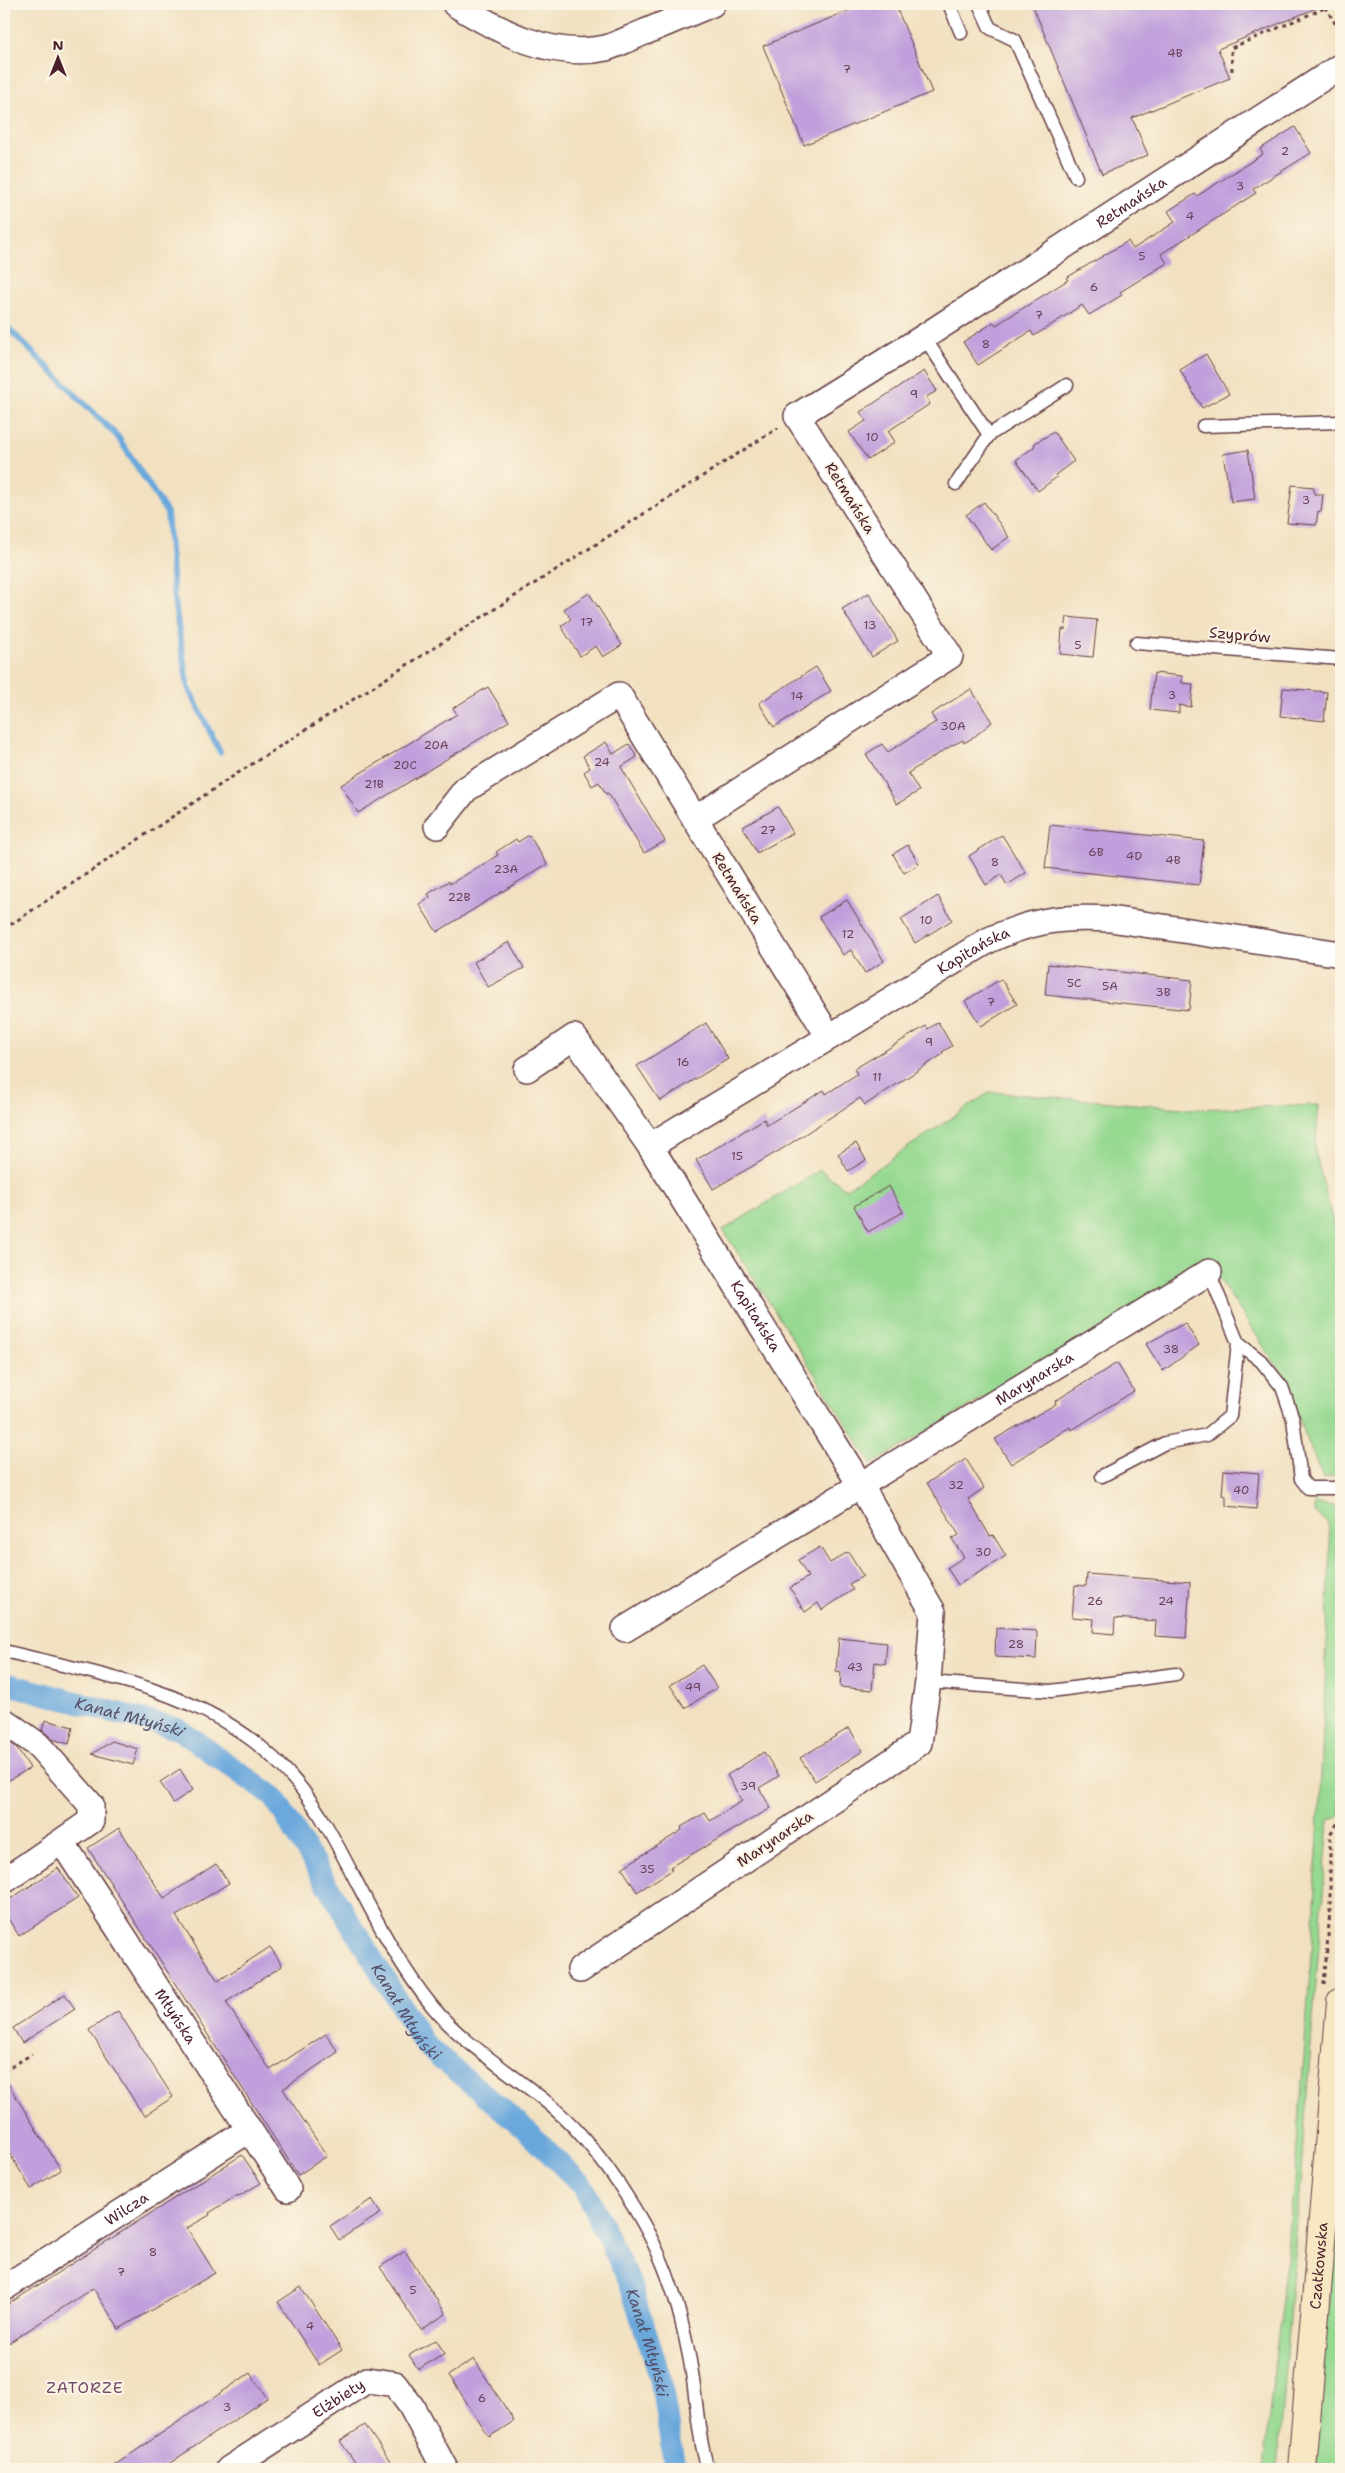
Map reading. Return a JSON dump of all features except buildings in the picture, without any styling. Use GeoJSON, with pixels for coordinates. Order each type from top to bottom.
{"type":"FeatureCollection","features":[{"type":"Feature","properties":{"kind":"street"},"geometry":{"type":"LineString","coordinates":[[455,4],[476,12],[507,33],[534,43],[552,47],[588,50],[606,48],[712,4]]}},
{"type":"Feature","properties":{"kind":"street","name":"Retmańska"},"geometry":{"type":"LineString","coordinates":[[828,1037],[695,819],[950,656],[797,416],[924,337],[1341,66]]}},
{"type":"Feature","properties":{"kind":"street"},"geometry":{"type":"LineString","coordinates":[[437,826],[466,789],[619,696],[695,819]]}},
{"type":"Feature","properties":{"kind":"street","name":"Kapitańska"},"geometry":{"type":"LineString","coordinates":[[650,1146],[989,940],[1026,925],[1050,919],[1078,917],[1110,919],[1341,954]]}},
{"type":"Feature","properties":{"kind":"street","name":"Kapitańska"},"geometry":{"type":"LineString","coordinates":[[527,1069],[574,1037],[650,1146],[861,1486]]}},
{"type":"Feature","properties":{"kind":"street","name":"Marynarska"},"geometry":{"type":"LineString","coordinates":[[625,1629],[1209,1272]]}},
{"type":"Feature","properties":{"kind":"street","name":"Marynarska"},"geometry":{"type":"LineString","coordinates":[[580,1970],[918,1743],[928,1682],[933,1612],[861,1486]]}},
{"type":"Feature","properties":{"kind":"street"},"geometry":{"type":"LineString","coordinates":[[4,1721],[38,1745],[91,1805],[91,1821],[4,1881]]}},
{"type":"Feature","properties":{"kind":"street","name":"Młyńska"},"geometry":{"type":"LineString","coordinates":[[62,1842],[288,2189]]}},
{"type":"Feature","properties":{"kind":"street","name":"Czatkowska"},"geometry":{"type":"LineString","coordinates":[[1302,2469],[1341,2002]]}},
{"type":"Feature","properties":{"kind":"street","name":"Wilcza"},"geometry":{"type":"LineString","coordinates":[[4,2288],[249,2130]]}},
{"type":"Feature","properties":{"kind":"street","name":"Elżbiety"},"geometry":{"type":"LineString","coordinates":[[229,2469],[367,2380],[395,2384],[411,2406],[445,2469]]}},
{"type":"Feature","properties":{"kind":"lane"},"geometry":{"type":"LineString","coordinates":[[949,4],[962,33]]}},
{"type":"Feature","properties":{"kind":"lane"},"geometry":{"type":"LineString","coordinates":[[979,4],[990,28],[1015,40],[1076,177]]}},
{"type":"Feature","properties":{"kind":"lane"},"geometry":{"type":"LineString","coordinates":[[924,337],[990,435]]}},
{"type":"Feature","properties":{"kind":"lane"},"geometry":{"type":"LineString","coordinates":[[956,484],[990,435],[1067,385]]}},
{"type":"Feature","properties":{"kind":"lane"},"geometry":{"type":"LineString","coordinates":[[1203,426],[1341,422]]}},
{"type":"Feature","properties":{"kind":"lane","name":"Szyprów"},"geometry":{"type":"LineString","coordinates":[[1136,643],[1341,660]]}},
{"type":"Feature","properties":{"kind":"lane"},"geometry":{"type":"LineString","coordinates":[[1102,1476],[1165,1443],[1207,1435],[1230,1416],[1238,1343],[1209,1272]]}},
{"type":"Feature","properties":{"kind":"lane"},"geometry":{"type":"LineString","coordinates":[[1238,1343],[1261,1361],[1282,1388],[1293,1419],[1301,1479],[1308,1488],[1341,1488]]}},
{"type":"Feature","properties":{"kind":"lane"},"geometry":{"type":"LineString","coordinates":[[4,1651],[158,1691],[203,1709],[242,1730],[270,1753],[291,1776],[323,1820],[388,1942],[434,2008],[490,2058],[553,2106],[576,2130],[606,2168],[649,2234],[670,2282],[683,2328],[691,2366],[701,2447],[708,2469]]}},
{"type":"Feature","properties":{"kind":"lane"},"geometry":{"type":"LineString","coordinates":[[928,1682],[1051,1691],[1176,1674]]}},
{"type":"Feature","properties":{"kind":"path"},"geometry":{"type":"LineString","coordinates":[[1232,71],[1231,48],[1334,4]]}},
{"type":"Feature","properties":{"kind":"path"},"geometry":{"type":"LineString","coordinates":[[1326,7],[1335,23],[1341,26]]}},
{"type":"Feature","properties":{"kind":"path"},"geometry":{"type":"LineString","coordinates":[[4,929],[246,768],[797,416]]}},
{"type":"Feature","properties":{"kind":"path"},"geometry":{"type":"LineString","coordinates":[[4,2071],[32,2054]]}},
{"type":"Feature","properties":{"kind":"green space"},"geometry":{"type":"Polygon","coordinates":[[[990,1092],[1194,1109],[1319,1105],[1315,1151],[1338,1242],[1341,1285],[1341,1468],[1339,1475],[1323,1479],[1280,1371],[1210,1265],[872,1464],[723,1230],[820,1170],[846,1189],[990,1092]]]}},
{"type":"Feature","properties":{"kind":"green space"},"geometry":{"type":"Polygon","coordinates":[[[1315,1503],[1340,1507],[1341,1772],[1339,1817],[1329,1820],[1277,2469],[1263,2469],[1296,2158],[1308,2005],[1317,1851],[1330,1543],[1328,1523],[1315,1513],[1315,1503]]]}},
{"type":"Feature","properties":{"kind":"green space"},"geometry":{"type":"Polygon","coordinates":[[[1341,2173],[1341,2469],[1314,2469],[1324,2337],[1341,2173]]]}},
{"type":"Feature","properties":{"kind":"waterway"},"geometry":{"type":"LineString","coordinates":[[4,324],[118,437],[167,513],[174,600],[188,687],[220,752]]}},
{"type":"Feature","properties":{"kind":"waterway","name":"Kanał Młyński"},"geometry":{"type":"LineString","coordinates":[[4,1683],[178,1729],[274,1797],[424,2044],[522,2126],[583,2186],[629,2281],[660,2376],[675,2469]]}},
{"type":"Feature","properties":{"kind":"district","name":"ZATORZE"},"geometry":{"type":"Point","coordinates":[85,2387]}}]}
